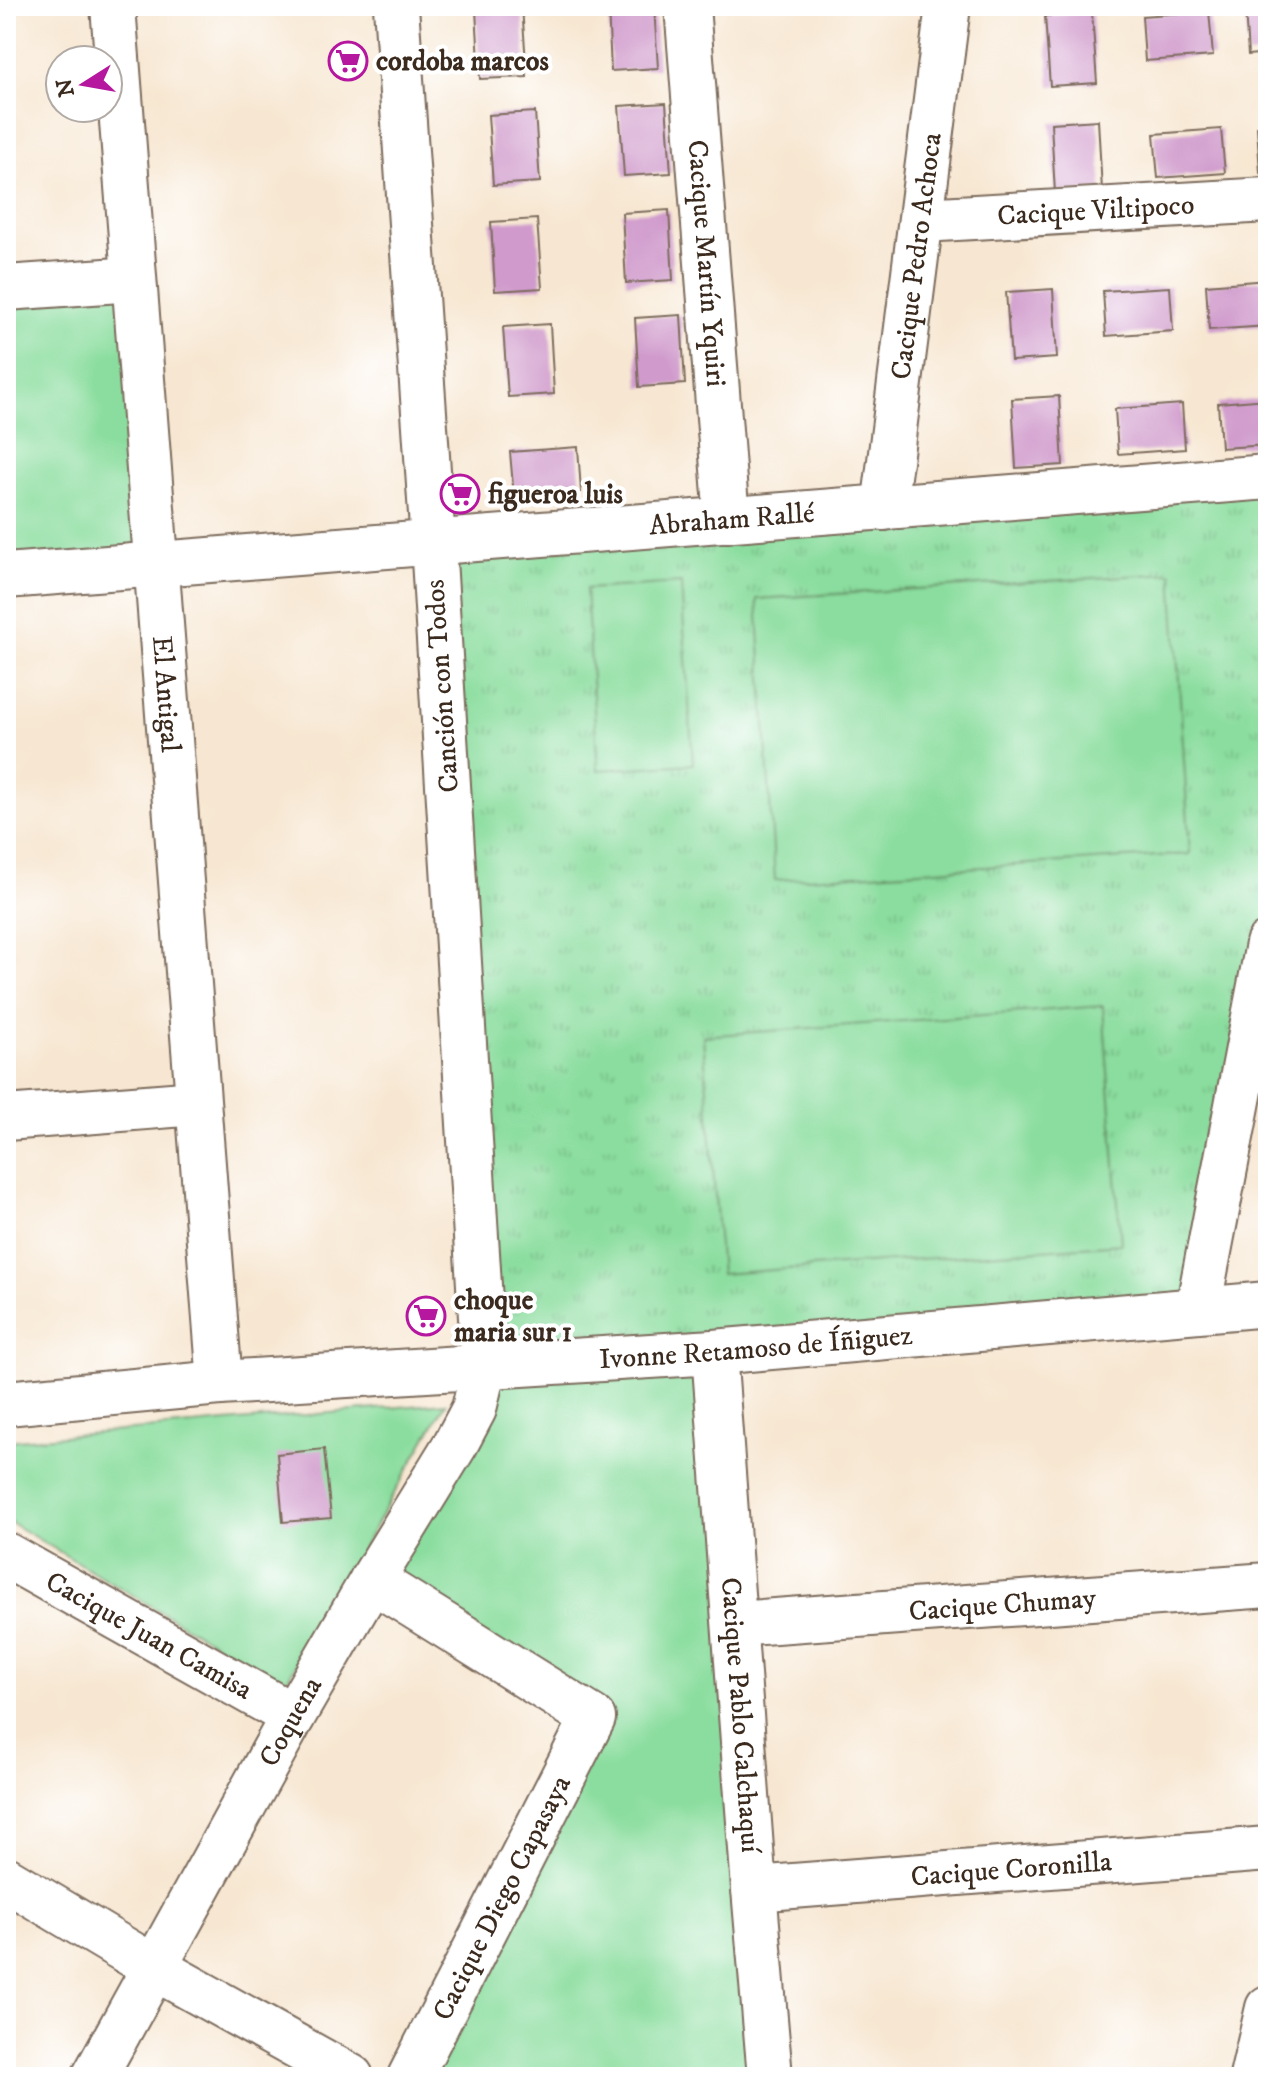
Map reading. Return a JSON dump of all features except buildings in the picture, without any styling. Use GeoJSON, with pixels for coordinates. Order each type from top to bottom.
{"type":"FeatureCollection","features":[{"type":"Feature","properties":{"kind":"street","name":"El Antigal"},"geometry":{"type":"LineString","coordinates":[[113,6],[220,1383]]}},
{"type":"Feature","properties":{"kind":"street","name":"Canción con Todos"},"geometry":{"type":"LineString","coordinates":[[396,6],[484,1366]]}},
{"type":"Feature","properties":{"kind":"street","name":"Cacique Martín Yquiri"},"geometry":{"type":"LineString","coordinates":[[687,6],[727,520]]}},
{"type":"Feature","properties":{"kind":"street","name":"Cacique Pedro Achoca"},"geometry":{"type":"LineString","coordinates":[[884,508],[948,6]]}},
{"type":"Feature","properties":{"kind":"street","name":"Cacique Viltipoco"},"geometry":{"type":"LineString","coordinates":[[922,220],[1268,200]]}},
{"type":"Feature","properties":{"kind":"street"},"geometry":{"type":"LineString","coordinates":[[6,288],[134,279]]}},
{"type":"Feature","properties":{"kind":"street","name":"Abraham Rallé"},"geometry":{"type":"LineString","coordinates":[[6,576],[1268,477]]}},
{"type":"Feature","properties":{"kind":"street"},"geometry":{"type":"LineString","coordinates":[[1198,1309],[1268,944]]}},
{"type":"Feature","properties":{"kind":"street"},"geometry":{"type":"LineString","coordinates":[[6,1118],[197,1103]]}},
{"type":"Feature","properties":{"kind":"street","name":"Ivonne Retamoso de Íñiguez"},"geometry":{"type":"LineString","coordinates":[[6,1403],[220,1383],[714,1352],[1268,1304]]}},
{"type":"Feature","properties":{"kind":"street","name":"Cacique Pablo Calchaquí"},"geometry":{"type":"LineString","coordinates":[[714,1352],[770,2077]]}},
{"type":"Feature","properties":{"kind":"street","name":"Coquena"},"geometry":{"type":"LineString","coordinates":[[94,2077],[293,1716],[455,1445],[474,1409],[484,1366]]}},
{"type":"Feature","properties":{"kind":"street","name":"Cacique Juan Camisa"},"geometry":{"type":"LineString","coordinates":[[6,1555],[293,1716]]}},
{"type":"Feature","properties":{"kind":"street","name":"Cacique Diego Capasaya"},"geometry":{"type":"LineString","coordinates":[[372,1580],[593,1718],[410,2077]]}},
{"type":"Feature","properties":{"kind":"street","name":"Cacique Chumay"},"geometry":{"type":"LineString","coordinates":[[735,1624],[1268,1585]]}},
{"type":"Feature","properties":{"kind":"street","name":"Cacique Coronilla"},"geometry":{"type":"LineString","coordinates":[[754,1889],[1268,1849]]}},
{"type":"Feature","properties":{"kind":"street"},"geometry":{"type":"LineString","coordinates":[[6,1879],[155,1968],[351,2077]]}},
{"type":"Feature","properties":{"kind":"street"},"geometry":{"type":"LineString","coordinates":[[1252,2077],[1268,2008]]}},
{"type":"Feature","properties":{"kind":"green space"},"geometry":{"type":"Polygon","coordinates":[[[133,280],[154,562],[6,573],[6,289],[133,280]]]}},
{"type":"Feature","properties":{"kind":"green space"},"geometry":{"type":"Polygon","coordinates":[[[1268,479],[1268,938],[1197,1308],[485,1365],[434,545],[1268,479]]]}},
{"type":"Feature","properties":{"kind":"green space"},"geometry":{"type":"Polygon","coordinates":[[[1172,573],[1190,854],[775,880],[757,599],[1172,573]]]}},
{"type":"Feature","properties":{"kind":"green space"},"geometry":{"type":"Polygon","coordinates":[[[681,583],[693,764],[598,770],[586,589],[681,583]]]}},
{"type":"Feature","properties":{"kind":"green space"},"geometry":{"type":"Polygon","coordinates":[[[1103,1006],[1121,1244],[721,1274],[703,1036],[1103,1006]]]}},
{"type":"Feature","properties":{"kind":"green space"},"geometry":{"type":"Polygon","coordinates":[[[711,1355],[769,2077],[414,2077],[598,1716],[378,1579],[487,1369],[711,1355]]]}},
{"type":"Feature","properties":{"kind":"green space"},"geometry":{"type":"Polygon","coordinates":[[[446,1403],[284,1685],[6,1520],[6,1441],[446,1403]]]}},
{"type":"Feature","properties":{"kind":"place","name":"cordoba marcos"},"geometry":{"type":"Point","coordinates":[348,61]}},
{"type":"Feature","properties":{"kind":"place","name":"figueroa luis"},"geometry":{"type":"Point","coordinates":[460,494]}},
{"type":"Feature","properties":{"kind":"place","name":"choque maria sur 1"},"geometry":{"type":"Point","coordinates":[426,1316]}}]}
